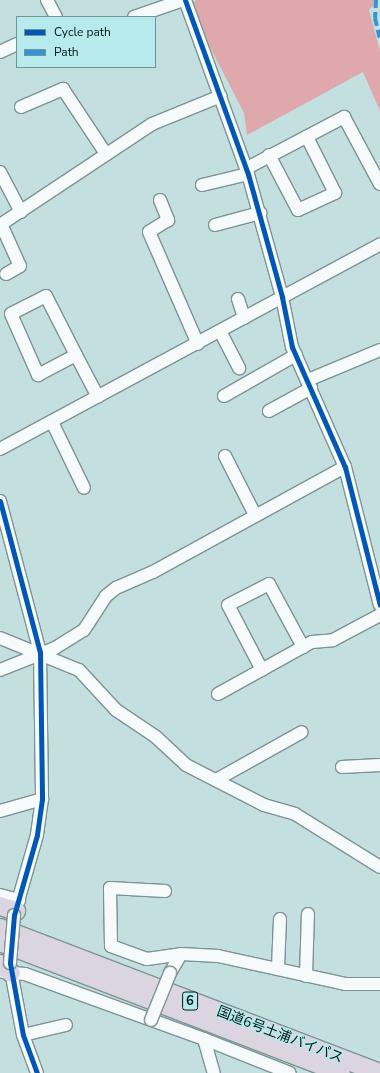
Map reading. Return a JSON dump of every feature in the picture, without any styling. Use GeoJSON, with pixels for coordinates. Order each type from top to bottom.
{"type":"FeatureCollection","features":[{"type":"Feature","properties":{"kind":"highway","name":"国道6号土浦バイパス"},"geometry":{"type":"LineString","coordinates":[[0,928],[380,1073]]}},
{"type":"Feature","properties":{"kind":"highway","name":"国道6号土浦バイパス"},"geometry":{"type":"LineString","coordinates":[[0,942],[341,1073]]}},
{"type":"Feature","properties":{"kind":"street"},"geometry":{"type":"LineString","coordinates":[[47,0],[55,16]]}},
{"type":"Feature","properties":{"kind":"street"},"geometry":{"type":"LineString","coordinates":[[137,16],[184,0],[248,171],[296,355],[345,467],[380,605]]}},
{"type":"Feature","properties":{"kind":"street"},"geometry":{"type":"LineString","coordinates":[[0,52],[16,44]]}},
{"type":"Feature","properties":{"kind":"street"},"geometry":{"type":"LineString","coordinates":[[21,108],[63,89],[106,154]]}},
{"type":"Feature","properties":{"kind":"street"},"geometry":{"type":"LineString","coordinates":[[6,274],[20,266],[1,224],[152,124],[221,96]]}},
{"type":"Feature","properties":{"kind":"street"},"geometry":{"type":"LineString","coordinates":[[202,186],[248,171],[268,155],[307,137],[344,117],[380,184]]}},
{"type":"Feature","properties":{"kind":"street"},"geometry":{"type":"LineString","coordinates":[[268,155],[298,210],[335,193],[307,137]]}},
{"type":"Feature","properties":{"kind":"street"},"geometry":{"type":"LineString","coordinates":[[0,174],[21,212]]}},
{"type":"Feature","properties":{"kind":"street"},"geometry":{"type":"LineString","coordinates":[[160,200],[168,220],[149,232],[198,344]]}},
{"type":"Feature","properties":{"kind":"street"},"geometry":{"type":"LineString","coordinates":[[215,225],[260,213]]}},
{"type":"Feature","properties":{"kind":"street"},"geometry":{"type":"LineString","coordinates":[[0,449],[198,344],[380,244]]}},
{"type":"Feature","properties":{"kind":"street"},"geometry":{"type":"LineString","coordinates":[[76,355],[38,376],[11,314],[46,296],[98,397]]}},
{"type":"Feature","properties":{"kind":"street"},"geometry":{"type":"LineString","coordinates":[[238,299],[244,318]]}},
{"type":"Feature","properties":{"kind":"street"},"geometry":{"type":"LineString","coordinates":[[220,331],[239,368]]}},
{"type":"Feature","properties":{"kind":"street"},"geometry":{"type":"LineString","coordinates":[[269,411],[309,384],[380,350]]}},
{"type":"Feature","properties":{"kind":"street"},"geometry":{"type":"LineString","coordinates":[[224,396],[296,355]]}},
{"type":"Feature","properties":{"kind":"street"},"geometry":{"type":"LineString","coordinates":[[52,422],[84,488]]}},
{"type":"Feature","properties":{"kind":"street"},"geometry":{"type":"LineString","coordinates":[[225,456],[255,515]]}},
{"type":"Feature","properties":{"kind":"street"},"geometry":{"type":"LineString","coordinates":[[0,670],[64,643],[84,630],[106,596],[116,588],[153,572],[345,467]]}},
{"type":"Feature","properties":{"kind":"street"},"geometry":{"type":"LineString","coordinates":[[0,502],[40,652],[42,799],[36,835],[12,908],[5,968],[23,1035],[37,1073]]}},
{"type":"Feature","properties":{"kind":"street"},"geometry":{"type":"LineString","coordinates":[[262,670],[228,605],[269,584],[303,647]]}},
{"type":"Feature","properties":{"kind":"street"},"geometry":{"type":"LineString","coordinates":[[218,694],[312,642],[333,640],[380,615]]}},
{"type":"Feature","properties":{"kind":"street"},"geometry":{"type":"LineString","coordinates":[[0,638],[40,652],[79,670],[116,710],[156,737],[186,765],[264,805],[295,814],[380,867]]}},
{"type":"Feature","properties":{"kind":"street"},"geometry":{"type":"LineString","coordinates":[[216,780],[302,732]]}},
{"type":"Feature","properties":{"kind":"street"},"geometry":{"type":"LineString","coordinates":[[342,767],[380,765]]}},
{"type":"Feature","properties":{"kind":"street"},"geometry":{"type":"LineString","coordinates":[[0,811],[42,799]]}},
{"type":"Feature","properties":{"kind":"street"},"geometry":{"type":"LineString","coordinates":[[165,891],[110,888],[111,946],[147,959],[181,954],[218,956],[278,967],[306,976],[345,984],[380,984]]}},
{"type":"Feature","properties":{"kind":"street"},"geometry":{"type":"LineString","coordinates":[[0,895],[12,908]]}},
{"type":"Feature","properties":{"kind":"street"},"geometry":{"type":"LineString","coordinates":[[306,976],[308,914]]}},
{"type":"Feature","properties":{"kind":"street"},"geometry":{"type":"LineString","coordinates":[[278,967],[280,919]]}},
{"type":"Feature","properties":{"kind":"street"},"geometry":{"type":"LineString","coordinates":[[151,1020],[170,973],[181,954]]}},
{"type":"Feature","properties":{"kind":"street"},"geometry":{"type":"LineString","coordinates":[[5,968],[204,1039],[290,1073]]}},
{"type":"Feature","properties":{"kind":"street"},"geometry":{"type":"LineString","coordinates":[[23,1035],[66,1025]]}},
{"type":"Feature","properties":{"kind":"street"},"geometry":{"type":"LineString","coordinates":[[204,1039],[214,1073]]}},
{"type":"Feature","properties":{"kind":"shaded area"},"geometry":{"type":"Polygon","coordinates":[[[196,0],[378,0],[369,10],[380,51],[380,111],[363,72],[247,135],[244,113],[196,20],[193,3],[196,0]]]}},
{"type":"Feature","properties":{"kind":"marked path"},"geometry":{"type":"LineString","coordinates":[[376,0],[375,18],[380,40]]}},
{"type":"Feature","properties":{"kind":"cycle path"},"geometry":{"type":"LineString","coordinates":[[185,0],[248,174],[282,297],[292,347],[345,467],[380,605]]}},
{"type":"Feature","properties":{"kind":"cycle path"},"geometry":{"type":"LineString","coordinates":[[0,501],[40,652],[42,799],[37,835],[14,915],[10,963],[23,1035],[37,1073]]}}]}
